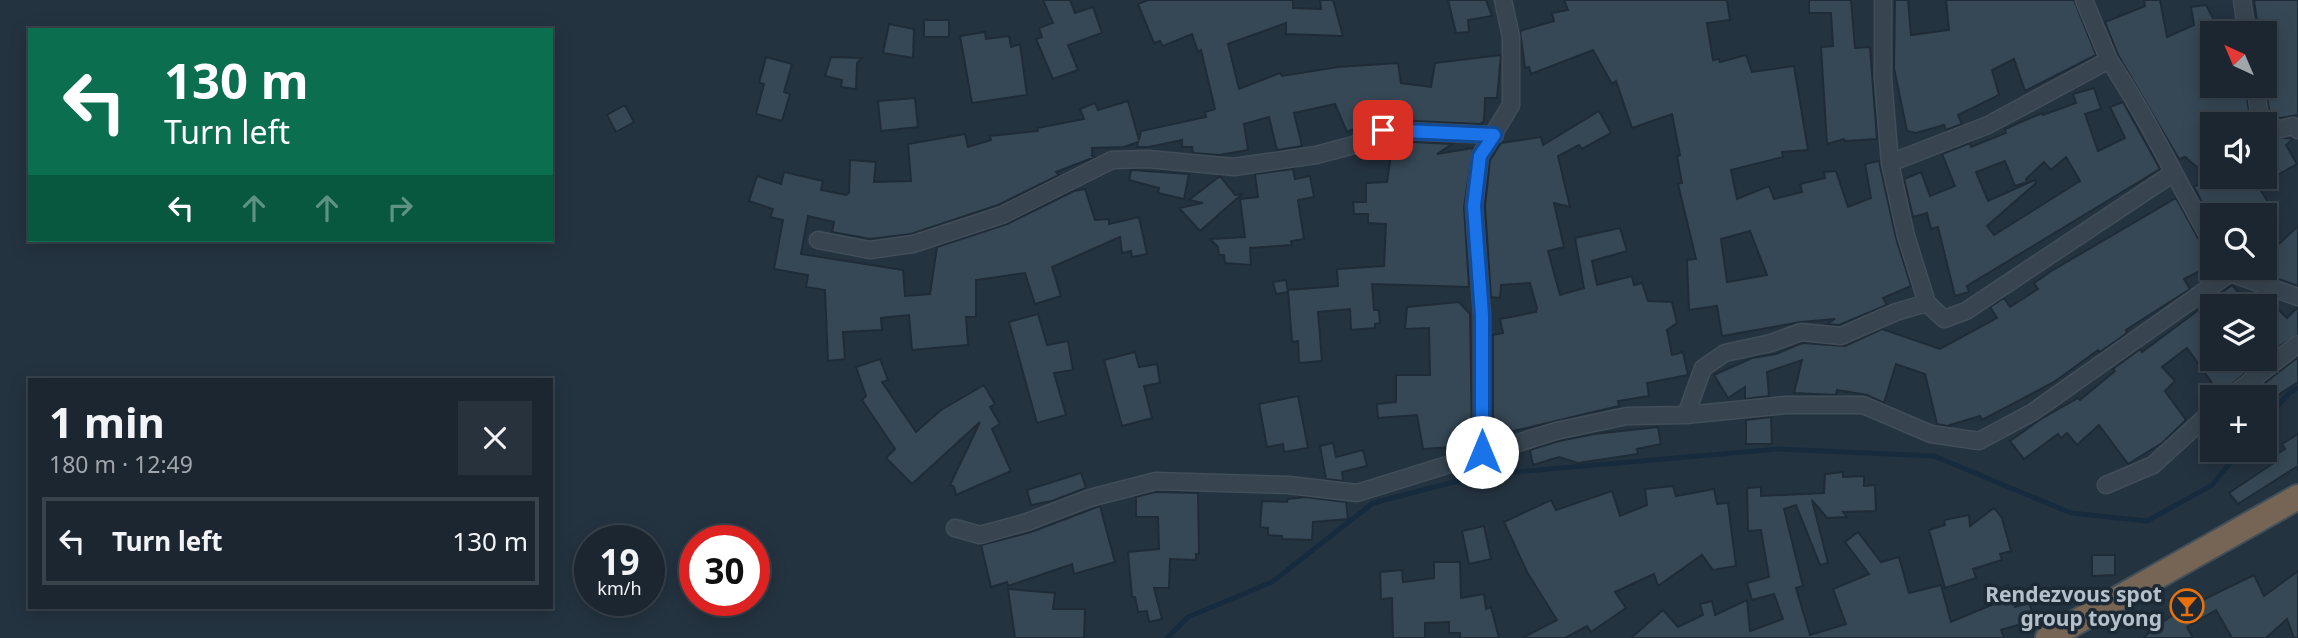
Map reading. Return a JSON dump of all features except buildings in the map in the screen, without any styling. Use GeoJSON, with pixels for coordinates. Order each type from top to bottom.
{"type":"FeatureCollection","features":[{"type":"Feature","properties":{"kind":"highway"},"geometry":{"type":"LineString","coordinates":[[2048,638],[2298,497]]}},
{"type":"Feature","properties":{"kind":"street"},"geometry":{"type":"LineString","coordinates":[[1482,452],[1482,315],[1474,206],[1480,156],[1511,105],[1511,37],[1503,0]]}},
{"type":"Feature","properties":{"kind":"street"},"geometry":{"type":"LineString","coordinates":[[1883,0],[1883,79],[1891,163],[1906,236],[1927,303],[1944,319],[1966,311],[2172,174]]}},
{"type":"Feature","properties":{"kind":"street"},"geometry":{"type":"LineString","coordinates":[[2084,0],[2109,60],[2135,100],[2172,174],[2200,222]]}},
{"type":"Feature","properties":{"kind":"street"},"geometry":{"type":"LineString","coordinates":[[2242,0],[2245,21]]}},
{"type":"Feature","properties":{"kind":"street"},"geometry":{"type":"LineString","coordinates":[[1891,163],[1988,125],[2109,60]]}},
{"type":"Feature","properties":{"kind":"street"},"geometry":{"type":"LineString","coordinates":[[2277,128],[2293,126],[2298,130]]}},
{"type":"Feature","properties":{"kind":"street"},"geometry":{"type":"LineString","coordinates":[[818,240],[870,250],[913,244],[1002,215],[1112,160],[1148,159],[1234,167],[1316,155],[1354,145],[1383,130],[1494,135]]}},
{"type":"Feature","properties":{"kind":"street"},"geometry":{"type":"LineString","coordinates":[[955,528],[980,535],[1027,522],[1090,498],[1156,481],[1289,485],[1357,493],[1482,452],[1556,431],[1627,416],[1686,415],[1786,405],[1863,405],[1931,434],[1979,441],[2033,412],[2215,280]]}},
{"type":"Feature","properties":{"kind":"street"},"geometry":{"type":"LineString","coordinates":[[2255,280],[2298,297]]}},
{"type":"Feature","properties":{"kind":"street"},"geometry":{"type":"LineString","coordinates":[[1686,415],[1703,368],[1725,353],[1771,343],[1801,332],[1841,336],[1896,312],[1927,303]]}},
{"type":"Feature","properties":{"kind":"street"},"geometry":{"type":"LineString","coordinates":[[2245,385],[2298,344]]}},
{"type":"Feature","properties":{"kind":"street"},"geometry":{"type":"LineString","coordinates":[[2106,485],[2153,465],[2200,422]]}},
{"type":"Feature","properties":{"kind":"waterway"},"geometry":{"type":"LineString","coordinates":[[2277,407],[2290,392],[2298,388]]}},
{"type":"Feature","properties":{"kind":"waterway"},"geometry":{"type":"LineString","coordinates":[[1167,638],[1188,617],[1272,582],[1373,503],[1481,475],[1778,449],[1934,456],[2071,513],[2147,521],[2212,485],[2231,462]]}},
{"type":"Feature","properties":{"kind":"place","name":"Rendezvous spot group toyong"},"geometry":{"type":"Point","coordinates":[2187,606]}},
{"type":"Feature","properties":{"kind":"route"},"geometry":{"type":"LineString","coordinates":[[1383,130],[1494,135],[1480,156],[1474,206],[1482,315],[1482,452]]}}]}
